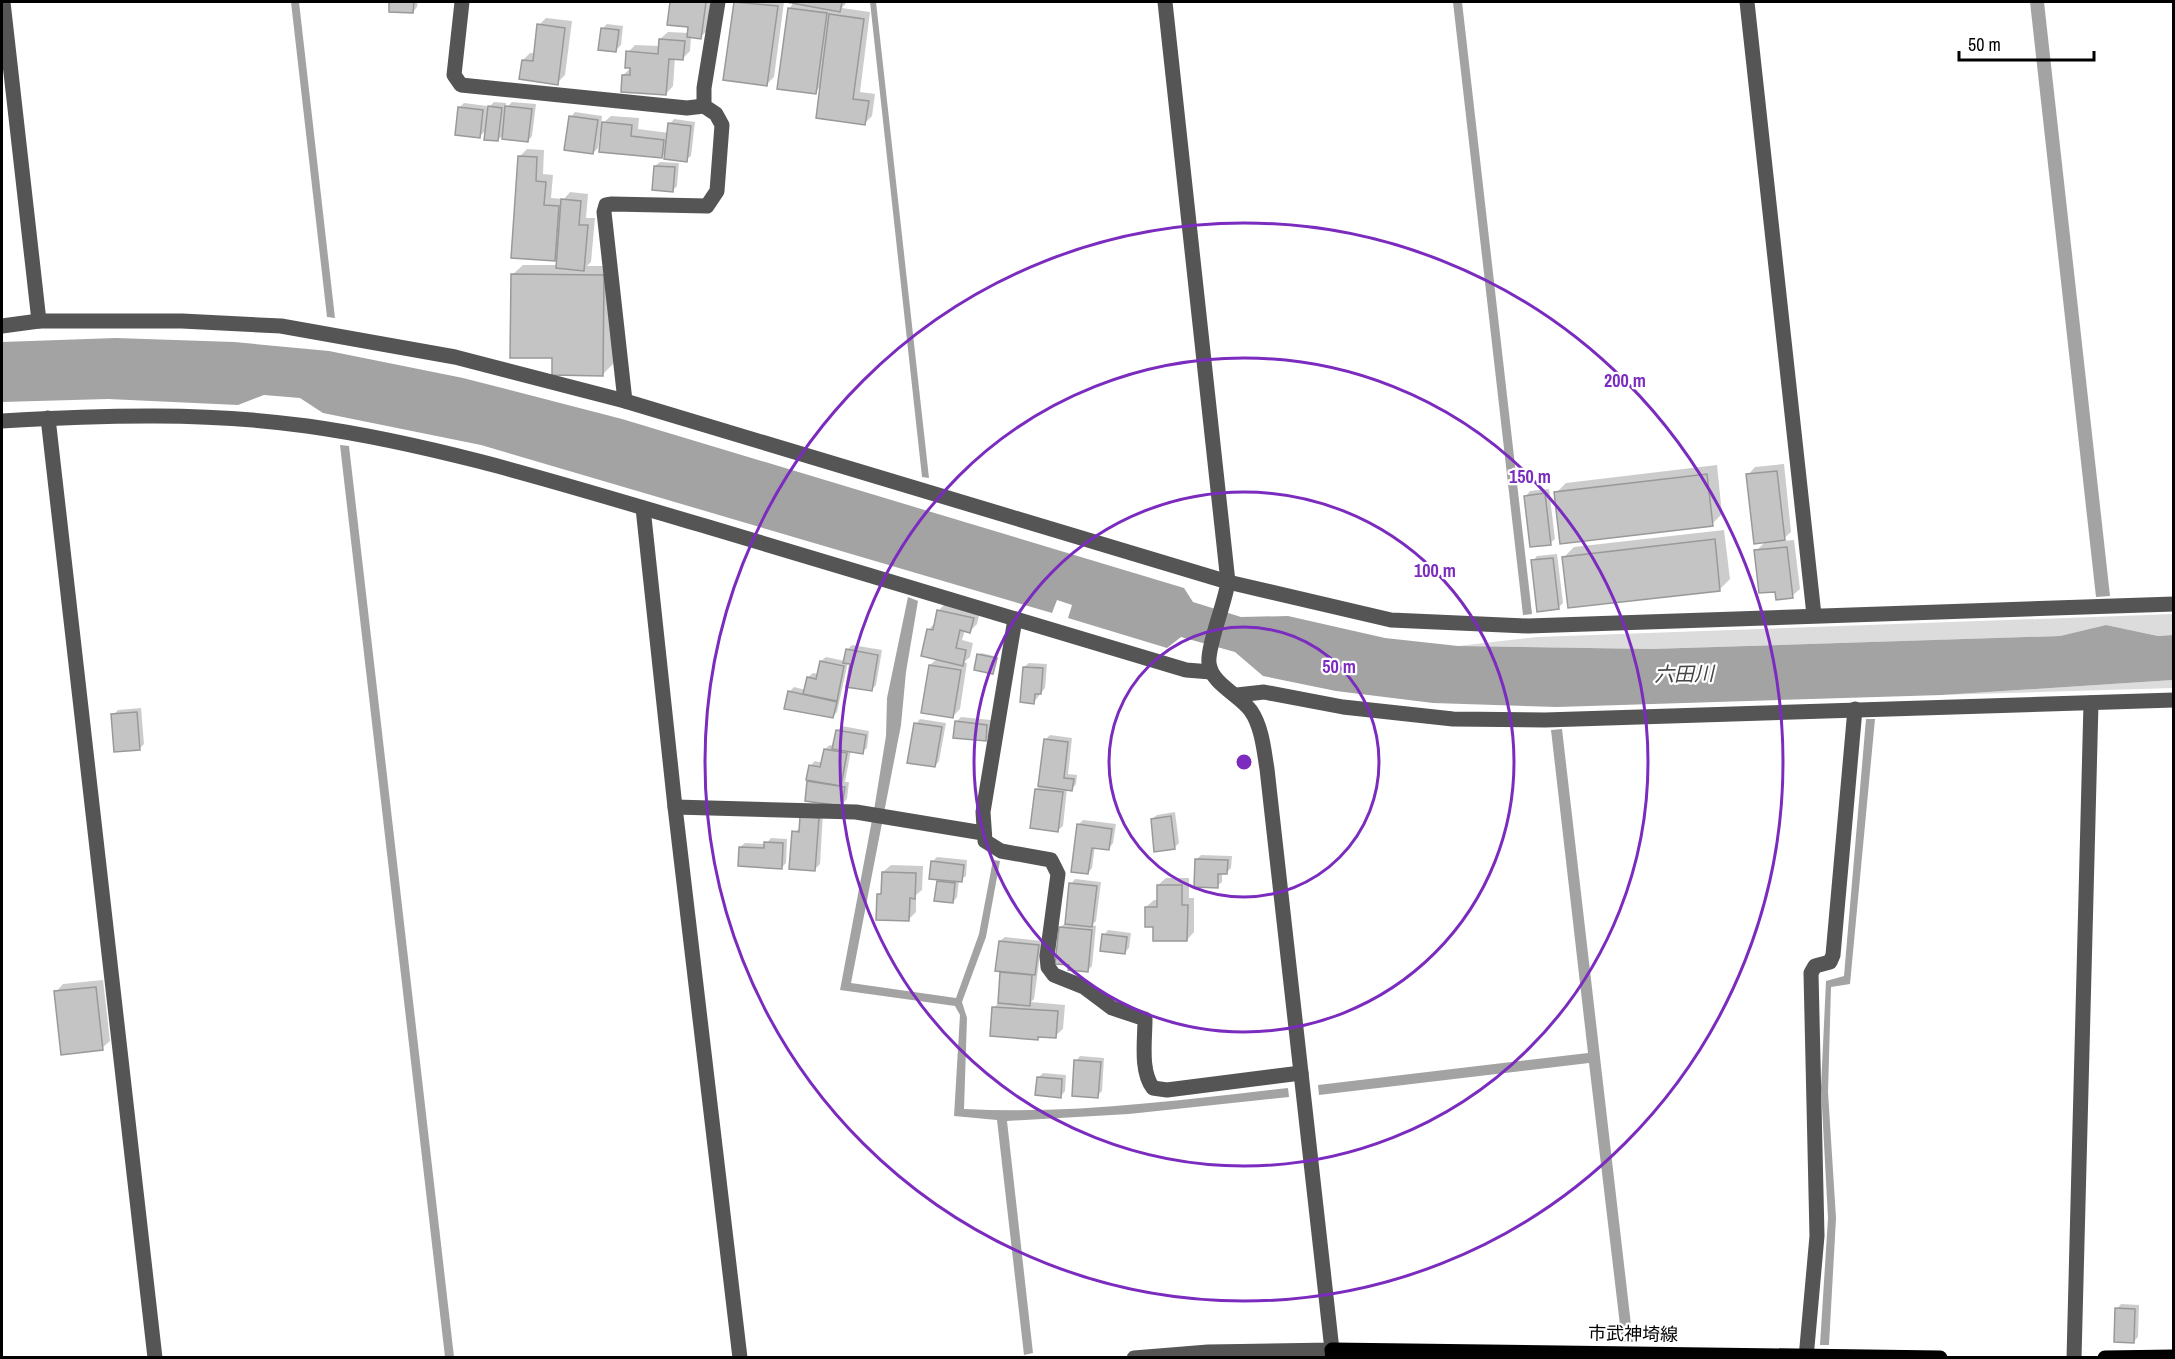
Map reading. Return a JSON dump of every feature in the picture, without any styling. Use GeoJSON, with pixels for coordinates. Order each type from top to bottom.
{"type":"FeatureCollection","features":[{"type":"Feature","properties":{"kind":"main road","name":"市武神埼線"},"geometry":{"type":"LineString","coordinates":[[1332,1354],[1940,1358]]}},
{"type":"Feature","properties":{"kind":"main road"},"geometry":{"type":"LineString","coordinates":[[2105,1358],[2174,1357]]}},
{"type":"Feature","properties":{"kind":"street"},"geometry":{"type":"LineString","coordinates":[[3,2],[39,321]]}},
{"type":"Feature","properties":{"kind":"street"},"geometry":{"type":"LineString","coordinates":[[462,2],[454,75],[461,85],[687,108],[704,106],[716,114],[722,125],[717,191],[707,206],[606,205],[604,212],[625,402]]}},
{"type":"Feature","properties":{"kind":"street"},"geometry":{"type":"LineString","coordinates":[[704,106],[704,88],[718,2]]}},
{"type":"Feature","properties":{"kind":"street"},"geometry":{"type":"LineString","coordinates":[[1165,2],[1228,582],[1209,654],[1211,672]]}},
{"type":"Feature","properties":{"kind":"street"},"geometry":{"type":"LineString","coordinates":[[1747,2],[1814,615]]}},
{"type":"Feature","properties":{"kind":"street"},"geometry":{"type":"LineString","coordinates":[[2,327],[39,321],[182,321],[281,326],[454,357],[625,402],[1228,582],[1391,620],[1528,626],[2174,604]]}},
{"type":"Feature","properties":{"kind":"street"},"geometry":{"type":"LineString","coordinates":[[2,420],[98,415],[170,416],[307,426],[445,454],[643,508],[1186,670],[1211,672],[1252,712],[1261,735],[1267,770],[1332,1354],[1209,1352],[1134,1358]]}},
{"type":"Feature","properties":{"kind":"street"},"geometry":{"type":"LineString","coordinates":[[48,418],[155,1358]]}},
{"type":"Feature","properties":{"kind":"street"},"geometry":{"type":"LineString","coordinates":[[643,508],[675,807],[740,1358]]}},
{"type":"Feature","properties":{"kind":"street"},"geometry":{"type":"LineString","coordinates":[[1015,619],[983,812],[983,833],[985,841],[1001,851],[1051,860],[1056,865],[1059,874],[1047,956],[1048,967],[1054,975],[1084,987],[1112,1008],[1145,1019],[1146,1067],[1148,1081],[1153,1088],[1167,1090],[1301,1073]]}},
{"type":"Feature","properties":{"kind":"street"},"geometry":{"type":"LineString","coordinates":[[1237,695],[1264,692],[1343,707],[1453,719],[1545,720],[2174,700]]}},
{"type":"Feature","properties":{"kind":"street"},"geometry":{"type":"LineString","coordinates":[[2074,1358],[2091,703]]}},
{"type":"Feature","properties":{"kind":"street"},"geometry":{"type":"LineString","coordinates":[[1806,1356],[1817,1236],[1811,973],[1815,966],[1830,962],[1833,955],[1855,709]]}},
{"type":"Feature","properties":{"kind":"street"},"geometry":{"type":"LineString","coordinates":[[675,807],[869,814],[983,833]]}},
{"type":"Feature","properties":{"kind":"shaded area"},"geometry":{"type":"Polygon","coordinates":[[[2174,614],[2173,635],[2158,636],[2106,625],[2060,636],[1651,649],[1458,646],[1537,637],[2174,614]]]}},
{"type":"Feature","properties":{"kind":"shaded area"},"geometry":{"type":"Polygon","coordinates":[[[2173,680],[2173,688],[1942,695],[2173,680]]]}},
{"type":"Feature","properties":{"kind":"water"},"geometry":{"type":"Polygon","coordinates":[[[291,2],[299,2],[335,318],[327,317],[291,2]]]}},
{"type":"Feature","properties":{"kind":"water"},"geometry":{"type":"Polygon","coordinates":[[[870,2],[876,2],[929,478],[922,477],[870,2]]]}},
{"type":"Feature","properties":{"kind":"water"},"geometry":{"type":"Polygon","coordinates":[[[1453,2],[1462,2],[1532,614],[1523,615],[1453,2]]]}},
{"type":"Feature","properties":{"kind":"water"},"geometry":{"type":"Polygon","coordinates":[[[2030,2],[2044,2],[2110,596],[2096,597],[2030,2]]]}},
{"type":"Feature","properties":{"kind":"water","name":"六田川"},"geometry":{"type":"Polygon","coordinates":[[[116,338],[234,342],[329,351],[463,378],[622,419],[1184,588],[1193,602],[1241,617],[1288,616],[1385,638],[1458,646],[1651,649],[2060,636],[2106,625],[2158,636],[2173,635],[2173,680],[1942,695],[1557,707],[1433,703],[1336,691],[1263,676],[1235,652],[1181,637],[1167,648],[1068,618],[1072,605],[1057,600],[1052,613],[481,445],[323,413],[300,398],[264,395],[238,405],[108,399],[2,402],[2,342],[116,338]]]}},
{"type":"Feature","properties":{"kind":"water"},"geometry":{"type":"Polygon","coordinates":[[[340,445],[349,446],[454,1357],[445,1357],[340,445]]]}},
{"type":"Feature","properties":{"kind":"water"},"geometry":{"type":"Polygon","coordinates":[[[908,597],[918,601],[906,672],[901,725],[851,983],[956,998],[979,934],[993,860],[1000,861],[986,937],[962,1002],[967,1018],[964,1109],[1086,1108],[1167,1102],[1288,1088],[1289,1097],[1129,1114],[1007,1121],[1033,1353],[1024,1355],[997,1120],[954,1116],[960,1015],[955,1006],[840,990],[886,736],[887,698],[908,597]]]}},
{"type":"Feature","properties":{"kind":"water"},"geometry":{"type":"Polygon","coordinates":[[[1866,719],[1875,719],[1850,984],[1831,987],[1828,1092],[1836,1218],[1829,1345],[1820,1345],[1828,1218],[1821,1088],[1826,981],[1844,976],[1866,719]]]}},
{"type":"Feature","properties":{"kind":"water"},"geometry":{"type":"Polygon","coordinates":[[[1562,729],[1633,1342],[1622,1342],[1589,1063],[1319,1095],[1318,1085],[1588,1053],[1551,730],[1562,729]]]}},
{"type":"Feature","properties":{"kind":"building"},"geometry":{"type":"Polygon","coordinates":[[[389,2],[414,2],[413,13],[389,12],[389,2]]]}},
{"type":"Feature","properties":{"kind":"building"},"geometry":{"type":"Polygon","coordinates":[[[670,2],[706,2],[701,39],[687,37],[688,27],[667,25],[670,2]]]}},
{"type":"Feature","properties":{"kind":"building"},"geometry":{"type":"Polygon","coordinates":[[[734,2],[778,6],[767,86],[723,80],[734,2]]]}},
{"type":"Feature","properties":{"kind":"building"},"geometry":{"type":"Polygon","coordinates":[[[786,2],[842,2],[840,12],[786,2]]]}},
{"type":"Feature","properties":{"kind":"building"},"geometry":{"type":"Polygon","coordinates":[[[788,8],[827,13],[816,94],[777,89],[788,8]]]}},
{"type":"Feature","properties":{"kind":"building"},"geometry":{"type":"Polygon","coordinates":[[[829,14],[864,19],[853,99],[869,101],[865,125],[816,118],[829,14]]]}},
{"type":"Feature","properties":{"kind":"building"},"geometry":{"type":"Polygon","coordinates":[[[537,24],[565,28],[558,85],[519,79],[522,60],[533,61],[537,24]]]}},
{"type":"Feature","properties":{"kind":"building"},"geometry":{"type":"Polygon","coordinates":[[[601,28],[619,30],[616,52],[598,50],[601,28]]]}},
{"type":"Feature","properties":{"kind":"building"},"geometry":{"type":"Polygon","coordinates":[[[659,39],[685,41],[683,60],[669,59],[666,95],[621,92],[622,75],[630,75],[630,68],[625,68],[626,51],[658,54],[659,39]]]}},
{"type":"Feature","properties":{"kind":"building"},"geometry":{"type":"Polygon","coordinates":[[[488,106],[502,108],[498,141],[484,140],[488,106]]]}},
{"type":"Feature","properties":{"kind":"building"},"geometry":{"type":"Polygon","coordinates":[[[505,106],[532,109],[528,142],[502,139],[505,106]]]}},
{"type":"Feature","properties":{"kind":"building"},"geometry":{"type":"Polygon","coordinates":[[[458,107],[483,110],[480,138],[455,135],[458,107]]]}},
{"type":"Feature","properties":{"kind":"building"},"geometry":{"type":"Polygon","coordinates":[[[569,116],[598,120],[593,154],[564,150],[569,116]]]}},
{"type":"Feature","properties":{"kind":"building"},"geometry":{"type":"Polygon","coordinates":[[[602,122],[632,125],[631,136],[664,140],[662,158],[599,152],[602,122]]]}},
{"type":"Feature","properties":{"kind":"building"},"geometry":{"type":"Polygon","coordinates":[[[668,123],[691,126],[687,162],[664,159],[668,123]]]}},
{"type":"Feature","properties":{"kind":"building"},"geometry":{"type":"Polygon","coordinates":[[[518,156],[537,157],[536,181],[546,182],[544,205],[559,206],[555,261],[511,258],[518,156]]]}},
{"type":"Feature","properties":{"kind":"building"},"geometry":{"type":"Polygon","coordinates":[[[654,166],[675,167],[673,192],[652,190],[654,166]]]}},
{"type":"Feature","properties":{"kind":"building"},"geometry":{"type":"Polygon","coordinates":[[[561,199],[581,201],[579,225],[588,225],[584,271],[556,268],[561,199]]]}},
{"type":"Feature","properties":{"kind":"building"},"geometry":{"type":"Polygon","coordinates":[[[511,274],[604,275],[603,376],[552,375],[552,358],[510,358],[511,274]]]}},
{"type":"Feature","properties":{"kind":"building"},"geometry":{"type":"Polygon","coordinates":[[[1777,471],[1785,540],[1754,544],[1746,474],[1777,471]]]}},
{"type":"Feature","properties":{"kind":"building"},"geometry":{"type":"Polygon","coordinates":[[[1707,474],[1713,526],[1560,544],[1554,492],[1707,474]]]}},
{"type":"Feature","properties":{"kind":"building"},"geometry":{"type":"Polygon","coordinates":[[[1545,493],[1551,545],[1530,547],[1524,496],[1545,493]]]}},
{"type":"Feature","properties":{"kind":"building"},"geometry":{"type":"Polygon","coordinates":[[[1715,539],[1720,591],[1568,608],[1562,557],[1715,539]]]}},
{"type":"Feature","properties":{"kind":"building"},"geometry":{"type":"Polygon","coordinates":[[[1787,547],[1793,598],[1776,600],[1775,592],[1759,593],[1754,550],[1787,547]]]}},
{"type":"Feature","properties":{"kind":"building"},"geometry":{"type":"Polygon","coordinates":[[[1553,558],[1559,609],[1537,612],[1531,560],[1553,558]]]}},
{"type":"Feature","properties":{"kind":"building"},"geometry":{"type":"Polygon","coordinates":[[[937,610],[974,618],[970,633],[960,630],[956,648],[966,650],[963,666],[921,656],[927,629],[933,630],[937,610]]]}},
{"type":"Feature","properties":{"kind":"building"},"geometry":{"type":"Polygon","coordinates":[[[846,649],[878,655],[872,691],[846,687],[850,664],[843,663],[846,649]]]}},
{"type":"Feature","properties":{"kind":"building"},"geometry":{"type":"Polygon","coordinates":[[[977,654],[997,658],[993,674],[974,670],[977,654]]]}},
{"type":"Feature","properties":{"kind":"building"},"geometry":{"type":"Polygon","coordinates":[[[820,661],[844,666],[837,701],[803,694],[807,677],[816,679],[820,661]]]}},
{"type":"Feature","properties":{"kind":"building"},"geometry":{"type":"Polygon","coordinates":[[[929,665],[961,670],[953,718],[921,713],[929,665]]]}},
{"type":"Feature","properties":{"kind":"building"},"geometry":{"type":"Polygon","coordinates":[[[1023,667],[1043,668],[1041,694],[1035,694],[1034,704],[1020,702],[1023,667]]]}},
{"type":"Feature","properties":{"kind":"building"},"geometry":{"type":"Polygon","coordinates":[[[788,691],[837,702],[833,718],[784,709],[788,691]]]}},
{"type":"Feature","properties":{"kind":"building"},"geometry":{"type":"Polygon","coordinates":[[[137,712],[140,750],[114,752],[111,714],[137,712]]]}},
{"type":"Feature","properties":{"kind":"building"},"geometry":{"type":"Polygon","coordinates":[[[955,721],[987,725],[986,741],[953,738],[955,721]]]}},
{"type":"Feature","properties":{"kind":"building"},"geometry":{"type":"Polygon","coordinates":[[[914,723],[942,727],[935,767],[907,763],[914,723]]]}},
{"type":"Feature","properties":{"kind":"building"},"geometry":{"type":"Polygon","coordinates":[[[836,730],[866,735],[863,754],[832,749],[836,730]]]}},
{"type":"Feature","properties":{"kind":"building"},"geometry":{"type":"Polygon","coordinates":[[[1044,739],[1068,742],[1064,778],[1074,779],[1072,791],[1038,786],[1044,739]]]}},
{"type":"Feature","properties":{"kind":"building"},"geometry":{"type":"Polygon","coordinates":[[[824,749],[847,753],[841,786],[806,780],[809,765],[820,767],[824,749]]]}},
{"type":"Feature","properties":{"kind":"building"},"geometry":{"type":"Polygon","coordinates":[[[807,781],[845,787],[842,806],[805,801],[807,781]]]}},
{"type":"Feature","properties":{"kind":"building"},"geometry":{"type":"Polygon","coordinates":[[[1035,789],[1063,792],[1058,832],[1030,828],[1035,789]]]}},
{"type":"Feature","properties":{"kind":"building"},"geometry":{"type":"Polygon","coordinates":[[[800,816],[819,818],[815,871],[789,869],[792,831],[799,832],[800,816]]]}},
{"type":"Feature","properties":{"kind":"building"},"geometry":{"type":"Polygon","coordinates":[[[1171,816],[1175,849],[1154,852],[1151,819],[1171,816]]]}},
{"type":"Feature","properties":{"kind":"building"},"geometry":{"type":"Polygon","coordinates":[[[1077,824],[1112,829],[1109,850],[1092,848],[1088,874],[1071,872],[1077,824]]]}},
{"type":"Feature","properties":{"kind":"building"},"geometry":{"type":"Polygon","coordinates":[[[764,842],[783,843],[782,869],[738,866],[739,847],[764,848],[764,842]]]}},
{"type":"Feature","properties":{"kind":"building"},"geometry":{"type":"Polygon","coordinates":[[[1195,859],[1228,860],[1227,874],[1218,874],[1218,888],[1194,887],[1195,859]]]}},
{"type":"Feature","properties":{"kind":"building"},"geometry":{"type":"Polygon","coordinates":[[[931,861],[964,865],[962,882],[929,879],[931,861]]]}},
{"type":"Feature","properties":{"kind":"building"},"geometry":{"type":"Polygon","coordinates":[[[882,872],[916,873],[915,899],[910,898],[909,921],[876,920],[877,894],[881,894],[882,872]]]}},
{"type":"Feature","properties":{"kind":"building"},"geometry":{"type":"Polygon","coordinates":[[[937,881],[955,883],[953,903],[934,901],[937,881]]]}},
{"type":"Feature","properties":{"kind":"building"},"geometry":{"type":"Polygon","coordinates":[[[1069,883],[1097,886],[1092,927],[1065,924],[1069,883]]]}},
{"type":"Feature","properties":{"kind":"building"},"geometry":{"type":"Polygon","coordinates":[[[1157,885],[1182,885],[1182,905],[1188,905],[1187,941],[1153,941],[1153,927],[1145,927],[1145,907],[1157,907],[1157,885]]]}},
{"type":"Feature","properties":{"kind":"building"},"geometry":{"type":"Polygon","coordinates":[[[1059,927],[1092,930],[1088,972],[1068,970],[1069,965],[1055,964],[1059,927]]]}},
{"type":"Feature","properties":{"kind":"building"},"geometry":{"type":"Polygon","coordinates":[[[1102,934],[1127,937],[1125,954],[1100,951],[1102,934]]]}},
{"type":"Feature","properties":{"kind":"building"},"geometry":{"type":"Polygon","coordinates":[[[999,941],[1039,945],[1035,975],[995,971],[999,941]]]}},
{"type":"Feature","properties":{"kind":"building"},"geometry":{"type":"Polygon","coordinates":[[[1000,972],[1032,975],[1030,1006],[998,1003],[1000,972]]]}},
{"type":"Feature","properties":{"kind":"building"},"geometry":{"type":"Polygon","coordinates":[[[96,987],[103,1050],[61,1055],[54,991],[96,987]]]}},
{"type":"Feature","properties":{"kind":"building"},"geometry":{"type":"Polygon","coordinates":[[[992,1007],[1058,1011],[1056,1038],[1038,1037],[1038,1040],[990,1036],[992,1007]]]}},
{"type":"Feature","properties":{"kind":"building"},"geometry":{"type":"Polygon","coordinates":[[[1074,1060],[1101,1062],[1098,1098],[1072,1096],[1074,1060]]]}},
{"type":"Feature","properties":{"kind":"building"},"geometry":{"type":"Polygon","coordinates":[[[1037,1077],[1062,1079],[1061,1098],[1035,1095],[1037,1077]]]}},
{"type":"Feature","properties":{"kind":"building"},"geometry":{"type":"Polygon","coordinates":[[[2115,1308],[2135,1309],[2134,1343],[2114,1342],[2115,1308]]]}}]}
